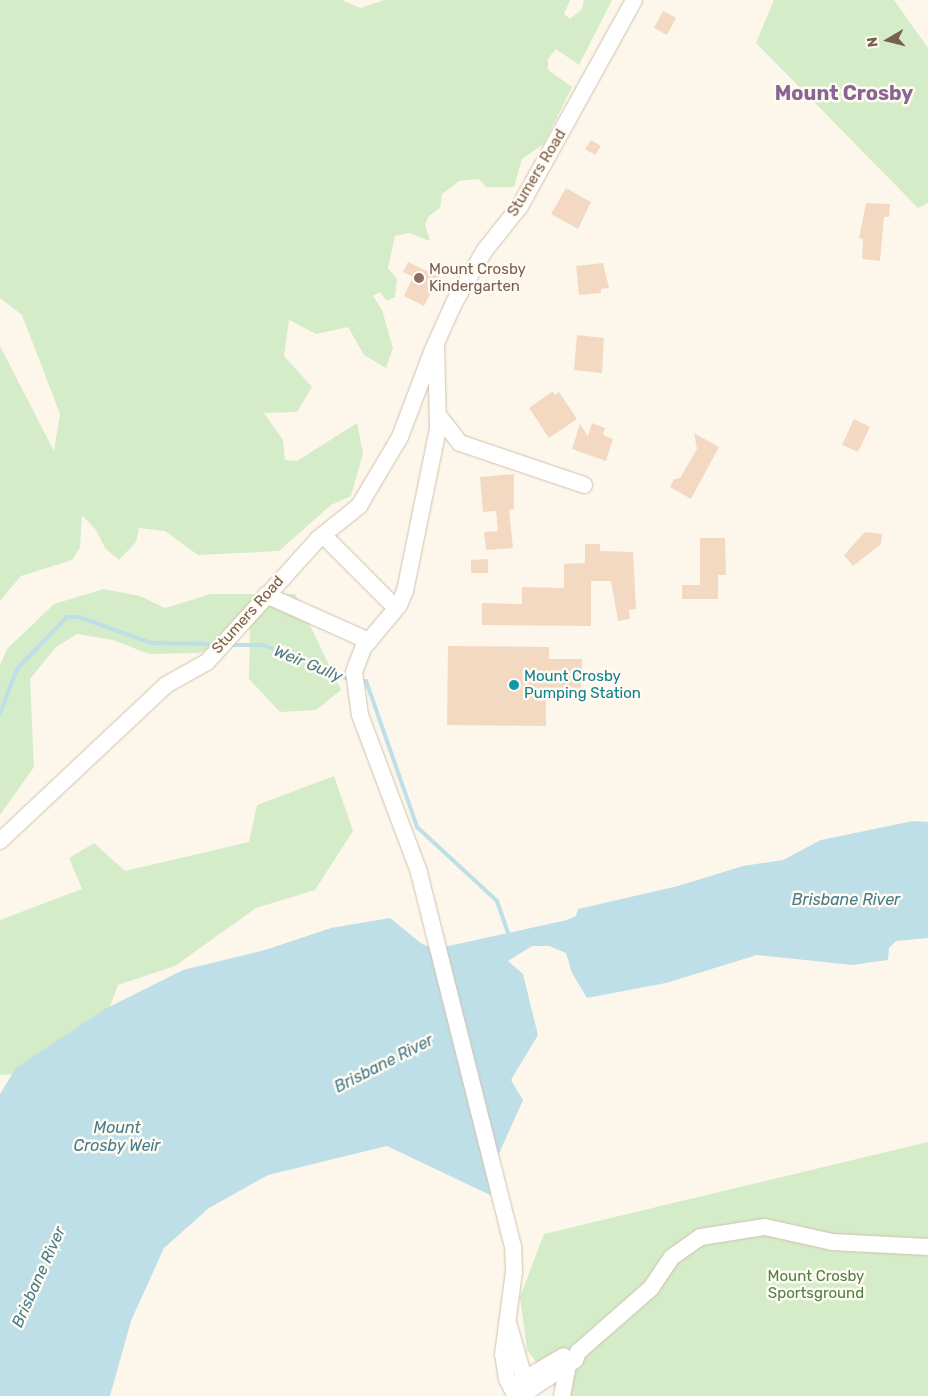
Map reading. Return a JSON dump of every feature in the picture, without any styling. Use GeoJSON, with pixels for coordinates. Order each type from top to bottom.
{"type":"FeatureCollection","features":[{"type":"Feature","properties":{"kind":"street","name":"Stumers Road"},"geometry":{"type":"LineString","coordinates":[[0,841],[166,685],[207,662],[266,595],[323,536],[359,506],[400,437],[423,370],[454,303],[485,250],[524,198],[634,0]]}},
{"type":"Feature","properties":{"kind":"street","name":"Stumers Road"},"geometry":{"type":"LineString","coordinates":[[436,343],[438,429],[405,591],[396,608],[369,641],[354,672],[354,690],[419,872],[513,1247],[509,1326],[522,1391]]}},
{"type":"Feature","properties":{"kind":"street"},"geometry":{"type":"LineString","coordinates":[[438,415],[460,443],[584,485]]}},
{"type":"Feature","properties":{"kind":"street"},"geometry":{"type":"LineString","coordinates":[[323,536],[396,608]]}},
{"type":"Feature","properties":{"kind":"street"},"geometry":{"type":"LineString","coordinates":[[266,595],[369,641]]}},
{"type":"Feature","properties":{"kind":"street"},"geometry":{"type":"LineString","coordinates":[[562,1396],[573,1359],[651,1288],[672,1256],[715,1232],[765,1227],[832,1242],[928,1247]]}},
{"type":"Feature","properties":{"kind":"street"},"geometry":{"type":"LineString","coordinates":[[522,1391],[570,1353],[573,1359]]}},
{"type":"Feature","properties":{"kind":"green space"},"geometry":{"type":"Polygon","coordinates":[[[0,0],[342,0],[360,8],[385,0],[570,0],[564,14],[570,19],[582,9],[584,0],[612,0],[579,65],[556,49],[548,59],[548,70],[572,87],[544,144],[522,159],[514,187],[486,187],[479,179],[459,181],[442,194],[440,208],[429,216],[425,224],[430,241],[409,233],[395,236],[388,268],[397,279],[395,297],[387,301],[380,292],[373,296],[382,310],[393,348],[386,368],[364,355],[348,327],[316,334],[289,320],[284,356],[312,387],[297,412],[264,413],[283,440],[285,460],[297,461],[357,423],[363,453],[351,496],[331,505],[279,551],[198,555],[165,531],[139,528],[136,542],[119,560],[105,548],[96,530],[82,515],[80,548],[72,560],[21,576],[0,601],[0,346],[54,451],[60,414],[22,315],[0,298],[0,0]]]}},
{"type":"Feature","properties":{"kind":"green space"},"geometry":{"type":"Polygon","coordinates":[[[774,0],[894,0],[928,48],[928,203],[918,208],[756,43],[774,0]]]}},
{"type":"Feature","properties":{"kind":"green space"},"geometry":{"type":"Polygon","coordinates":[[[104,589],[140,596],[165,608],[211,594],[295,594],[341,690],[316,710],[280,712],[249,679],[250,629],[200,653],[149,654],[113,640],[77,634],[56,647],[30,679],[34,767],[0,815],[0,665],[7,649],[54,604],[104,589]]]}},
{"type":"Feature","properties":{"kind":"green space"},"geometry":{"type":"Polygon","coordinates":[[[334,776],[353,831],[315,890],[256,908],[175,966],[118,985],[101,1030],[43,1072],[0,1075],[0,920],[82,889],[69,858],[94,843],[125,871],[249,842],[257,805],[334,776]]]}},
{"type":"Feature","properties":{"kind":"green space","name":"Mount Crosby Sportsground"},"geometry":{"type":"Polygon","coordinates":[[[928,1142],[928,1396],[562,1396],[527,1350],[520,1297],[544,1234],[928,1142]]]}},
{"type":"Feature","properties":{"kind":"water","name":"Mount Crosby Weir"},"geometry":{"type":"Polygon","coordinates":[[[913,821],[928,822],[928,938],[896,941],[889,948],[888,960],[852,965],[757,955],[666,983],[587,998],[572,973],[566,953],[549,946],[532,946],[508,961],[523,974],[538,1035],[511,1080],[523,1100],[497,1158],[495,1191],[490,1195],[387,1146],[268,1175],[209,1208],[164,1248],[131,1321],[110,1396],[0,1396],[0,1094],[16,1068],[105,1009],[183,970],[265,950],[331,928],[390,918],[422,944],[435,949],[567,920],[576,916],[578,909],[678,886],[743,866],[783,860],[821,840],[913,821]]]}},
{"type":"Feature","properties":{"kind":"building"},"geometry":{"type":"Polygon","coordinates":[[[663,11],[676,18],[667,35],[654,28],[663,11]]]}},
{"type":"Feature","properties":{"kind":"building"},"geometry":{"type":"Polygon","coordinates":[[[591,140],[601,146],[595,155],[585,149],[591,140]]]}},
{"type":"Feature","properties":{"kind":"building"},"geometry":{"type":"Polygon","coordinates":[[[566,188],[591,202],[578,229],[551,214],[566,188]]]}},
{"type":"Feature","properties":{"kind":"building"},"geometry":{"type":"Polygon","coordinates":[[[866,203],[890,204],[889,217],[884,217],[880,261],[862,259],[863,239],[859,238],[866,203]]]}},
{"type":"Feature","properties":{"kind":"building"},"geometry":{"type":"Polygon","coordinates":[[[408,262],[439,277],[424,306],[404,296],[413,277],[403,272],[408,262]]]}},
{"type":"Feature","properties":{"kind":"building"},"geometry":{"type":"Polygon","coordinates":[[[603,263],[609,288],[601,289],[601,293],[579,295],[576,266],[603,263]]]}},
{"type":"Feature","properties":{"kind":"building"},"geometry":{"type":"Polygon","coordinates":[[[577,335],[604,338],[602,373],[574,370],[577,335]]]}},
{"type":"Feature","properties":{"kind":"building"},"geometry":{"type":"Polygon","coordinates":[[[553,391],[555,395],[559,392],[577,419],[549,438],[529,408],[553,391]]]}},
{"type":"Feature","properties":{"kind":"building"},"geometry":{"type":"Polygon","coordinates":[[[854,419],[870,427],[858,452],[842,445],[854,419]]]}},
{"type":"Feature","properties":{"kind":"building"},"geometry":{"type":"Polygon","coordinates":[[[592,423],[605,428],[603,435],[613,439],[606,461],[572,449],[580,424],[588,436],[592,423]]]}},
{"type":"Feature","properties":{"kind":"building"},"geometry":{"type":"Polygon","coordinates":[[[694,433],[719,447],[691,499],[670,487],[674,479],[680,478],[697,449],[694,433]]]}},
{"type":"Feature","properties":{"kind":"building"},"geometry":{"type":"Polygon","coordinates":[[[514,474],[514,509],[509,510],[513,548],[486,550],[484,532],[498,531],[496,511],[483,512],[480,477],[514,474]]]}},
{"type":"Feature","properties":{"kind":"building"},"geometry":{"type":"Polygon","coordinates":[[[865,532],[882,534],[881,544],[853,566],[844,555],[865,532]]]}},
{"type":"Feature","properties":{"kind":"building"},"geometry":{"type":"Polygon","coordinates":[[[700,538],[725,538],[726,575],[718,575],[718,599],[682,599],[682,585],[700,585],[700,538]]]}},
{"type":"Feature","properties":{"kind":"building"},"geometry":{"type":"Polygon","coordinates":[[[585,544],[600,544],[600,551],[633,552],[636,609],[629,610],[630,619],[618,621],[611,581],[591,581],[591,626],[482,625],[482,603],[522,604],[522,587],[564,588],[564,564],[585,563],[585,544]]]}},
{"type":"Feature","properties":{"kind":"building"},"geometry":{"type":"Polygon","coordinates":[[[488,559],[488,573],[471,573],[471,560],[488,559]]]}},
{"type":"Feature","properties":{"kind":"building","name":"Mount Crosby Pumping Station"},"geometry":{"type":"Polygon","coordinates":[[[448,646],[549,647],[549,659],[582,659],[581,696],[546,696],[546,726],[447,725],[448,646]]]}},
{"type":"Feature","properties":{"kind":"waterway","name":"Weir Gully"},"geometry":{"type":"LineString","coordinates":[[0,713],[17,669],[67,617],[79,617],[151,643],[215,644]]}},
{"type":"Feature","properties":{"kind":"waterway","name":"Weir Gully"},"geometry":{"type":"LineString","coordinates":[[230,645],[263,645],[351,680]]}},
{"type":"Feature","properties":{"kind":"waterway","name":"Weir Gully"},"geometry":{"type":"LineString","coordinates":[[360,681],[366,681],[417,827],[497,901],[509,936]]}},
{"type":"Feature","properties":{"kind":"place","name":"Mount Crosby Kindergarten"},"geometry":{"type":"Point","coordinates":[419,278]}},
{"type":"Feature","properties":{"kind":"place","name":"Mount Crosby Pumping Station"},"geometry":{"type":"Point","coordinates":[514,685]}},
{"type":"Feature","properties":{"kind":"district","name":"Mount Crosby"},"geometry":{"type":"Point","coordinates":[844,93]}},
{"type":"Feature","properties":{"kind":"water label","name":"Brisbane River"},"geometry":{"type":"Point","coordinates":[846,900]}},
{"type":"Feature","properties":{"kind":"water label","name":"Brisbane River"},"geometry":{"type":"Point","coordinates":[384,1064]}},
{"type":"Feature","properties":{"kind":"water label","name":"Brisbane River"},"geometry":{"type":"Point","coordinates":[39,1277]}}]}
